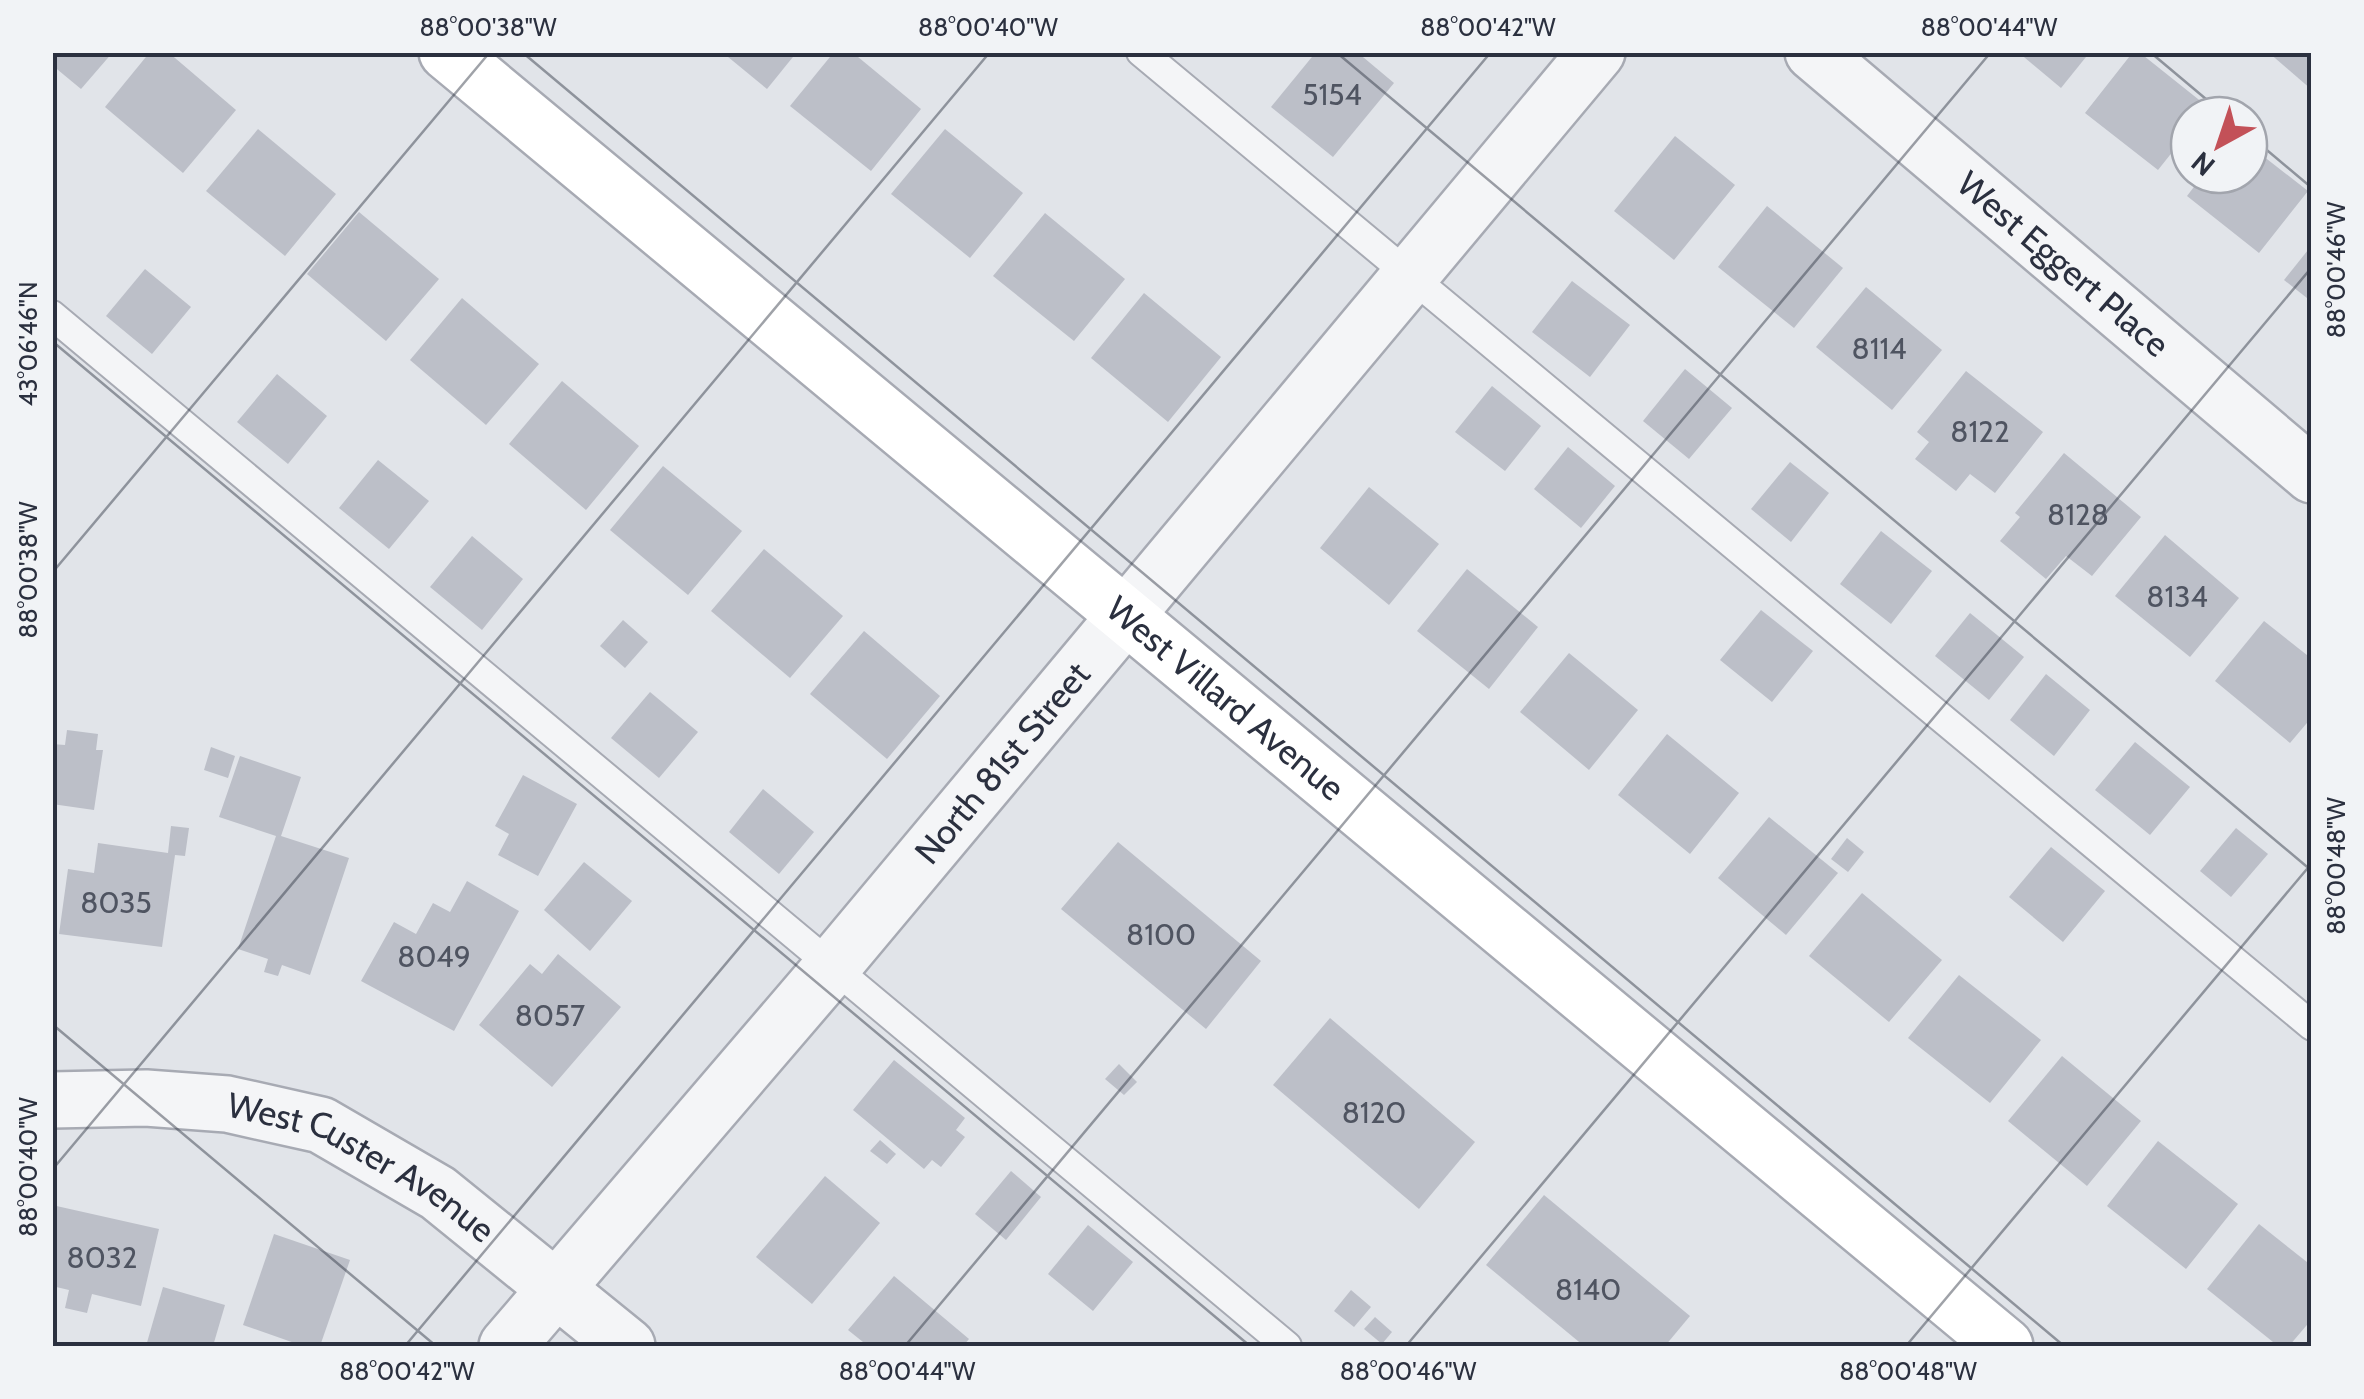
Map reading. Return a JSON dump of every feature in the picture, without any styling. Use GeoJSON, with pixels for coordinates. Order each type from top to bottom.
{"type":"FeatureCollection","features":[{"type":"Feature","properties":{"kind":"street","name":"West Villard Avenue"},"geometry":{"type":"LineString","coordinates":[[447,52],[2005,1346]]}},
{"type":"Feature","properties":{"kind":"street","name":"North 81st Street"},"geometry":{"type":"LineString","coordinates":[[507,1346],[832,968],[1597,52]]}},
{"type":"Feature","properties":{"kind":"street","name":"West Eggert Place"},"geometry":{"type":"LineString","coordinates":[[1813,52],[2312,475]]}},
{"type":"Feature","properties":{"kind":"street","name":"West Custer Avenue"},"geometry":{"type":"LineString","coordinates":[[52,1100],[146,1098],[227,1104],[321,1126],[438,1193],[627,1346]]}},
{"type":"Feature","properties":{"kind":"lane"},"geometry":{"type":"LineString","coordinates":[[1141,52],[2312,1026]]}},
{"type":"Feature","properties":{"kind":"lane"},"geometry":{"type":"LineString","coordinates":[[52,315],[1287,1346]]}},
{"type":"Feature","properties":{"kind":"building"},"geometry":{"type":"Polygon","coordinates":[[[52,52],[113,52],[81,89],[52,65],[52,52]]]}},
{"type":"Feature","properties":{"kind":"building"},"geometry":{"type":"Polygon","coordinates":[[[150,52],[168,52],[236,110],[183,173],[105,107],[150,52]]]}},
{"type":"Feature","properties":{"kind":"building"},"geometry":{"type":"Polygon","coordinates":[[[722,52],[797,52],[767,89],[722,52]]]}},
{"type":"Feature","properties":{"kind":"building"},"geometry":{"type":"Polygon","coordinates":[[[834,52],[852,52],[921,109],[871,171],[790,106],[834,52]]]}},
{"type":"Feature","properties":{"kind":"building"},"geometry":{"type":"Polygon","coordinates":[[[1316,52],[1357,52],[1394,83],[1333,157],[1271,107],[1316,52]]]}},
{"type":"Feature","properties":{"kind":"building"},"geometry":{"type":"Polygon","coordinates":[[[2018,52],[2090,52],[2061,88],[2018,52]]]}},
{"type":"Feature","properties":{"kind":"building"},"geometry":{"type":"Polygon","coordinates":[[[2133,52],[2139,52],[2193,95],[2169,95],[2169,156],[2158,170],[2085,113],[2133,52]]]}},
{"type":"Feature","properties":{"kind":"building"},"geometry":{"type":"Polygon","coordinates":[[[2268,52],[2312,52],[2312,90],[2268,52]]]}},
{"type":"Feature","properties":{"kind":"building"},"geometry":{"type":"Polygon","coordinates":[[[258,129],[336,194],[285,256],[206,191],[258,129]]]}},
{"type":"Feature","properties":{"kind":"building"},"geometry":{"type":"Polygon","coordinates":[[[945,129],[1023,193],[970,258],[891,194],[945,129]]]}},
{"type":"Feature","properties":{"kind":"building"},"geometry":{"type":"Polygon","coordinates":[[[1675,136],[1735,185],[1674,260],[1614,211],[1675,136]]]}},
{"type":"Feature","properties":{"kind":"building"},"geometry":{"type":"Polygon","coordinates":[[[2269,161],[2308,191],[2259,253],[2187,196],[2269,195],[2269,161]]]}},
{"type":"Feature","properties":{"kind":"building"},"geometry":{"type":"Polygon","coordinates":[[[1767,206],[1843,268],[1794,328],[1718,267],[1767,206]]]}},
{"type":"Feature","properties":{"kind":"building"},"geometry":{"type":"Polygon","coordinates":[[[359,212],[439,279],[386,341],[307,274],[359,212]]]}},
{"type":"Feature","properties":{"kind":"building"},"geometry":{"type":"Polygon","coordinates":[[[1045,213],[1125,279],[1074,341],[993,276],[1045,213]]]}},
{"type":"Feature","properties":{"kind":"building"},"geometry":{"type":"Polygon","coordinates":[[[2312,245],[2312,302],[2284,280],[2312,245]]]}},
{"type":"Feature","properties":{"kind":"building"},"geometry":{"type":"Polygon","coordinates":[[[145,269],[191,307],[152,354],[106,316],[145,269]]]}},
{"type":"Feature","properties":{"kind":"building"},"geometry":{"type":"Polygon","coordinates":[[[1572,281],[1630,325],[1590,377],[1532,332],[1572,281]]]}},
{"type":"Feature","properties":{"kind":"building"},"geometry":{"type":"Polygon","coordinates":[[[1866,287],[1942,350],[1892,410],[1816,347],[1866,287]]]}},
{"type":"Feature","properties":{"kind":"building"},"geometry":{"type":"Polygon","coordinates":[[[1144,293],[1221,357],[1168,422],[1091,358],[1144,293]]]}},
{"type":"Feature","properties":{"kind":"building"},"geometry":{"type":"Polygon","coordinates":[[[462,298],[539,364],[486,425],[410,360],[462,298]]]}},
{"type":"Feature","properties":{"kind":"building"},"geometry":{"type":"Polygon","coordinates":[[[1685,369],[1732,408],[1689,459],[1643,421],[1685,369]]]}},
{"type":"Feature","properties":{"kind":"building"},"geometry":{"type":"Polygon","coordinates":[[[1966,371],[2043,432],[1995,493],[1970,474],[1956,491],[1915,459],[1929,442],[1917,432],[1966,371]]]}},
{"type":"Feature","properties":{"kind":"building"},"geometry":{"type":"Polygon","coordinates":[[[277,374],[327,416],[288,464],[237,422],[277,374]]]}},
{"type":"Feature","properties":{"kind":"building"},"geometry":{"type":"Polygon","coordinates":[[[562,381],[639,446],[586,510],[509,444],[562,381]]]}},
{"type":"Feature","properties":{"kind":"building"},"geometry":{"type":"Polygon","coordinates":[[[1492,386],[1541,426],[1505,471],[1455,432],[1492,386]]]}},
{"type":"Feature","properties":{"kind":"building"},"geometry":{"type":"Polygon","coordinates":[[[1568,447],[1615,486],[1581,528],[1534,489],[1568,447]]]}},
{"type":"Feature","properties":{"kind":"building"},"geometry":{"type":"Polygon","coordinates":[[[2064,453],[2141,517],[2092,576],[2066,556],[2046,579],[2000,541],[2020,517],[2015,513],[2064,453]]]}},
{"type":"Feature","properties":{"kind":"building"},"geometry":{"type":"Polygon","coordinates":[[[378,460],[429,501],[389,549],[339,508],[378,460]]]}},
{"type":"Feature","properties":{"kind":"building"},"geometry":{"type":"Polygon","coordinates":[[[1790,462],[1829,493],[1791,542],[1751,509],[1790,462]]]}},
{"type":"Feature","properties":{"kind":"building"},"geometry":{"type":"Polygon","coordinates":[[[663,466],[742,531],[688,595],[610,530],[663,466]]]}},
{"type":"Feature","properties":{"kind":"building"},"geometry":{"type":"Polygon","coordinates":[[[1369,487],[1439,544],[1389,605],[1320,548],[1369,487]]]}},
{"type":"Feature","properties":{"kind":"building"},"geometry":{"type":"Polygon","coordinates":[[[1881,531],[1932,571],[1891,624],[1840,584],[1881,531]]]}},
{"type":"Feature","properties":{"kind":"building"},"geometry":{"type":"Polygon","coordinates":[[[2165,535],[2239,598],[2190,657],[2115,596],[2165,535]]]}},
{"type":"Feature","properties":{"kind":"building"},"geometry":{"type":"Polygon","coordinates":[[[472,536],[523,579],[482,630],[430,587],[472,536]]]}},
{"type":"Feature","properties":{"kind":"building"},"geometry":{"type":"Polygon","coordinates":[[[764,549],[843,616],[790,678],[711,611],[764,549]]]}},
{"type":"Feature","properties":{"kind":"building"},"geometry":{"type":"Polygon","coordinates":[[[1467,569],[1538,627],[1489,689],[1417,631],[1467,569]]]}},
{"type":"Feature","properties":{"kind":"building"},"geometry":{"type":"Polygon","coordinates":[[[1761,610],[1813,651],[1772,702],[1720,660],[1761,610]]]}},
{"type":"Feature","properties":{"kind":"building"},"geometry":{"type":"Polygon","coordinates":[[[1970,613],[2024,657],[1989,700],[1935,656],[1970,613]]]}},
{"type":"Feature","properties":{"kind":"building"},"geometry":{"type":"Polygon","coordinates":[[[623,620],[648,642],[625,668],[600,646],[623,620]]]}},
{"type":"Feature","properties":{"kind":"building"},"geometry":{"type":"Polygon","coordinates":[[[2264,621],[2312,659],[2312,717],[2290,743],[2215,681],[2264,621]]]}},
{"type":"Feature","properties":{"kind":"building"},"geometry":{"type":"Polygon","coordinates":[[[864,631],[940,696],[887,759],[810,694],[864,631]]]}},
{"type":"Feature","properties":{"kind":"building"},"geometry":{"type":"Polygon","coordinates":[[[1569,653],[1638,710],[1589,770],[1520,712],[1569,653]]]}},
{"type":"Feature","properties":{"kind":"building"},"geometry":{"type":"Polygon","coordinates":[[[2046,674],[2090,710],[2054,756],[2010,720],[2046,674]]]}},
{"type":"Feature","properties":{"kind":"building"},"geometry":{"type":"Polygon","coordinates":[[[650,692],[698,732],[659,778],[611,738],[650,692]]]}},
{"type":"Feature","properties":{"kind":"building"},"geometry":{"type":"Polygon","coordinates":[[[67,730],[98,734],[96,750],[103,750],[94,810],[52,804],[52,744],[65,745],[67,730]]]}},
{"type":"Feature","properties":{"kind":"building"},"geometry":{"type":"Polygon","coordinates":[[[1667,734],[1739,793],[1690,854],[1618,795],[1667,734]]]}},
{"type":"Feature","properties":{"kind":"building"},"geometry":{"type":"Polygon","coordinates":[[[2135,742],[2190,787],[2150,835],[2095,790],[2135,742]]]}},
{"type":"Feature","properties":{"kind":"building"},"geometry":{"type":"Polygon","coordinates":[[[211,747],[235,756],[228,778],[204,770],[211,747]]]}},
{"type":"Feature","properties":{"kind":"building"},"geometry":{"type":"Polygon","coordinates":[[[240,756],[301,777],[281,836],[349,858],[310,975],[282,965],[278,976],[264,972],[268,959],[238,949],[276,836],[219,817],[240,756]]]}},
{"type":"Feature","properties":{"kind":"building"},"geometry":{"type":"Polygon","coordinates":[[[523,775],[577,804],[538,876],[498,855],[509,834],[495,826],[523,775]]]}},
{"type":"Feature","properties":{"kind":"building"},"geometry":{"type":"Polygon","coordinates":[[[763,789],[814,832],[779,874],[729,832],[763,789]]]}},
{"type":"Feature","properties":{"kind":"building"},"geometry":{"type":"Polygon","coordinates":[[[1769,817],[1838,873],[1786,935],[1718,878],[1769,817]]]}},
{"type":"Feature","properties":{"kind":"building"},"geometry":{"type":"Polygon","coordinates":[[[171,826],[189,828],[185,856],[175,855],[162,947],[59,934],[68,869],[94,873],[98,843],[168,853],[171,826]]]}},
{"type":"Feature","properties":{"kind":"building"},"geometry":{"type":"Polygon","coordinates":[[[2236,828],[2268,854],[2231,897],[2200,871],[2236,828]]]}},
{"type":"Feature","properties":{"kind":"building"},"geometry":{"type":"Polygon","coordinates":[[[1847,838],[1864,852],[1848,872],[1831,859],[1847,838]]]}},
{"type":"Feature","properties":{"kind":"building"},"geometry":{"type":"Polygon","coordinates":[[[1118,842],[1261,961],[1206,1029],[1061,909],[1118,842]]]}},
{"type":"Feature","properties":{"kind":"building"},"geometry":{"type":"Polygon","coordinates":[[[2051,847],[2105,891],[2063,942],[2009,897],[2051,847]]]}},
{"type":"Feature","properties":{"kind":"building"},"geometry":{"type":"Polygon","coordinates":[[[584,862],[632,901],[590,951],[544,910],[584,862]]]}},
{"type":"Feature","properties":{"kind":"building"},"geometry":{"type":"Polygon","coordinates":[[[467,881],[519,911],[454,1031],[361,981],[394,922],[416,934],[433,903],[450,912],[467,881]]]}},
{"type":"Feature","properties":{"kind":"building"},"geometry":{"type":"Polygon","coordinates":[[[1862,893],[1942,960],[1889,1022],[1809,956],[1862,893]]]}},
{"type":"Feature","properties":{"kind":"building"},"geometry":{"type":"Polygon","coordinates":[[[558,954],[621,1007],[552,1087],[479,1025],[530,964],[542,974],[558,954]]]}},
{"type":"Feature","properties":{"kind":"building"},"geometry":{"type":"Polygon","coordinates":[[[1959,975],[2041,1040],[1990,1103],[1908,1038],[1959,975]]]}},
{"type":"Feature","properties":{"kind":"building"},"geometry":{"type":"Polygon","coordinates":[[[1330,1018],[1475,1142],[1419,1209],[1273,1085],[1330,1018]]]}},
{"type":"Feature","properties":{"kind":"building"},"geometry":{"type":"Polygon","coordinates":[[[2062,1056],[2141,1121],[2087,1186],[2008,1121],[2062,1056]]]}},
{"type":"Feature","properties":{"kind":"building"},"geometry":{"type":"Polygon","coordinates":[[[894,1060],[965,1118],[956,1130],[965,1137],[941,1167],[932,1160],[924,1169],[853,1110],[894,1060]]]}},
{"type":"Feature","properties":{"kind":"building"},"geometry":{"type":"Polygon","coordinates":[[[1119,1064],[1137,1082],[1124,1095],[1105,1079],[1119,1064]]]}},
{"type":"Feature","properties":{"kind":"building"},"geometry":{"type":"Polygon","coordinates":[[[880,1140],[896,1154],[887,1164],[870,1151],[880,1140]]]}},
{"type":"Feature","properties":{"kind":"building"},"geometry":{"type":"Polygon","coordinates":[[[2158,1141],[2238,1204],[2186,1269],[2107,1206],[2158,1141]]]}},
{"type":"Feature","properties":{"kind":"building"},"geometry":{"type":"Polygon","coordinates":[[[1011,1171],[1041,1197],[1006,1240],[975,1214],[1011,1171]]]}},
{"type":"Feature","properties":{"kind":"building"},"geometry":{"type":"Polygon","coordinates":[[[825,1176],[880,1223],[812,1304],[756,1257],[825,1176]]]}},
{"type":"Feature","properties":{"kind":"building"},"geometry":{"type":"Polygon","coordinates":[[[1544,1195],[1690,1316],[1665,1346],[1584,1346],[1486,1265],[1544,1195]]]}},
{"type":"Feature","properties":{"kind":"building"},"geometry":{"type":"Polygon","coordinates":[[[52,1205],[159,1229],[141,1306],[92,1294],[87,1313],[65,1308],[69,1290],[52,1286],[52,1205]]]}},
{"type":"Feature","properties":{"kind":"building"},"geometry":{"type":"Polygon","coordinates":[[[2259,1224],[2312,1266],[2312,1319],[2289,1346],[2278,1346],[2207,1289],[2259,1224]]]}},
{"type":"Feature","properties":{"kind":"building"},"geometry":{"type":"Polygon","coordinates":[[[1088,1225],[1133,1262],[1093,1311],[1048,1274],[1088,1225]]]}},
{"type":"Feature","properties":{"kind":"building"},"geometry":{"type":"Polygon","coordinates":[[[274,1234],[350,1260],[320,1346],[303,1346],[243,1325],[274,1234]]]}},
{"type":"Feature","properties":{"kind":"building"},"geometry":{"type":"Polygon","coordinates":[[[894,1276],[969,1339],[963,1346],[868,1346],[848,1330],[894,1276]]]}},
{"type":"Feature","properties":{"kind":"building"},"geometry":{"type":"Polygon","coordinates":[[[163,1287],[225,1305],[213,1346],[146,1346],[163,1287]]]}},
{"type":"Feature","properties":{"kind":"building"},"geometry":{"type":"Polygon","coordinates":[[[1351,1290],[1371,1307],[1354,1327],[1334,1311],[1351,1290]]]}},
{"type":"Feature","properties":{"kind":"building"},"geometry":{"type":"Polygon","coordinates":[[[1375,1317],[1392,1332],[1382,1344],[1364,1329],[1375,1317]]]}}]}
